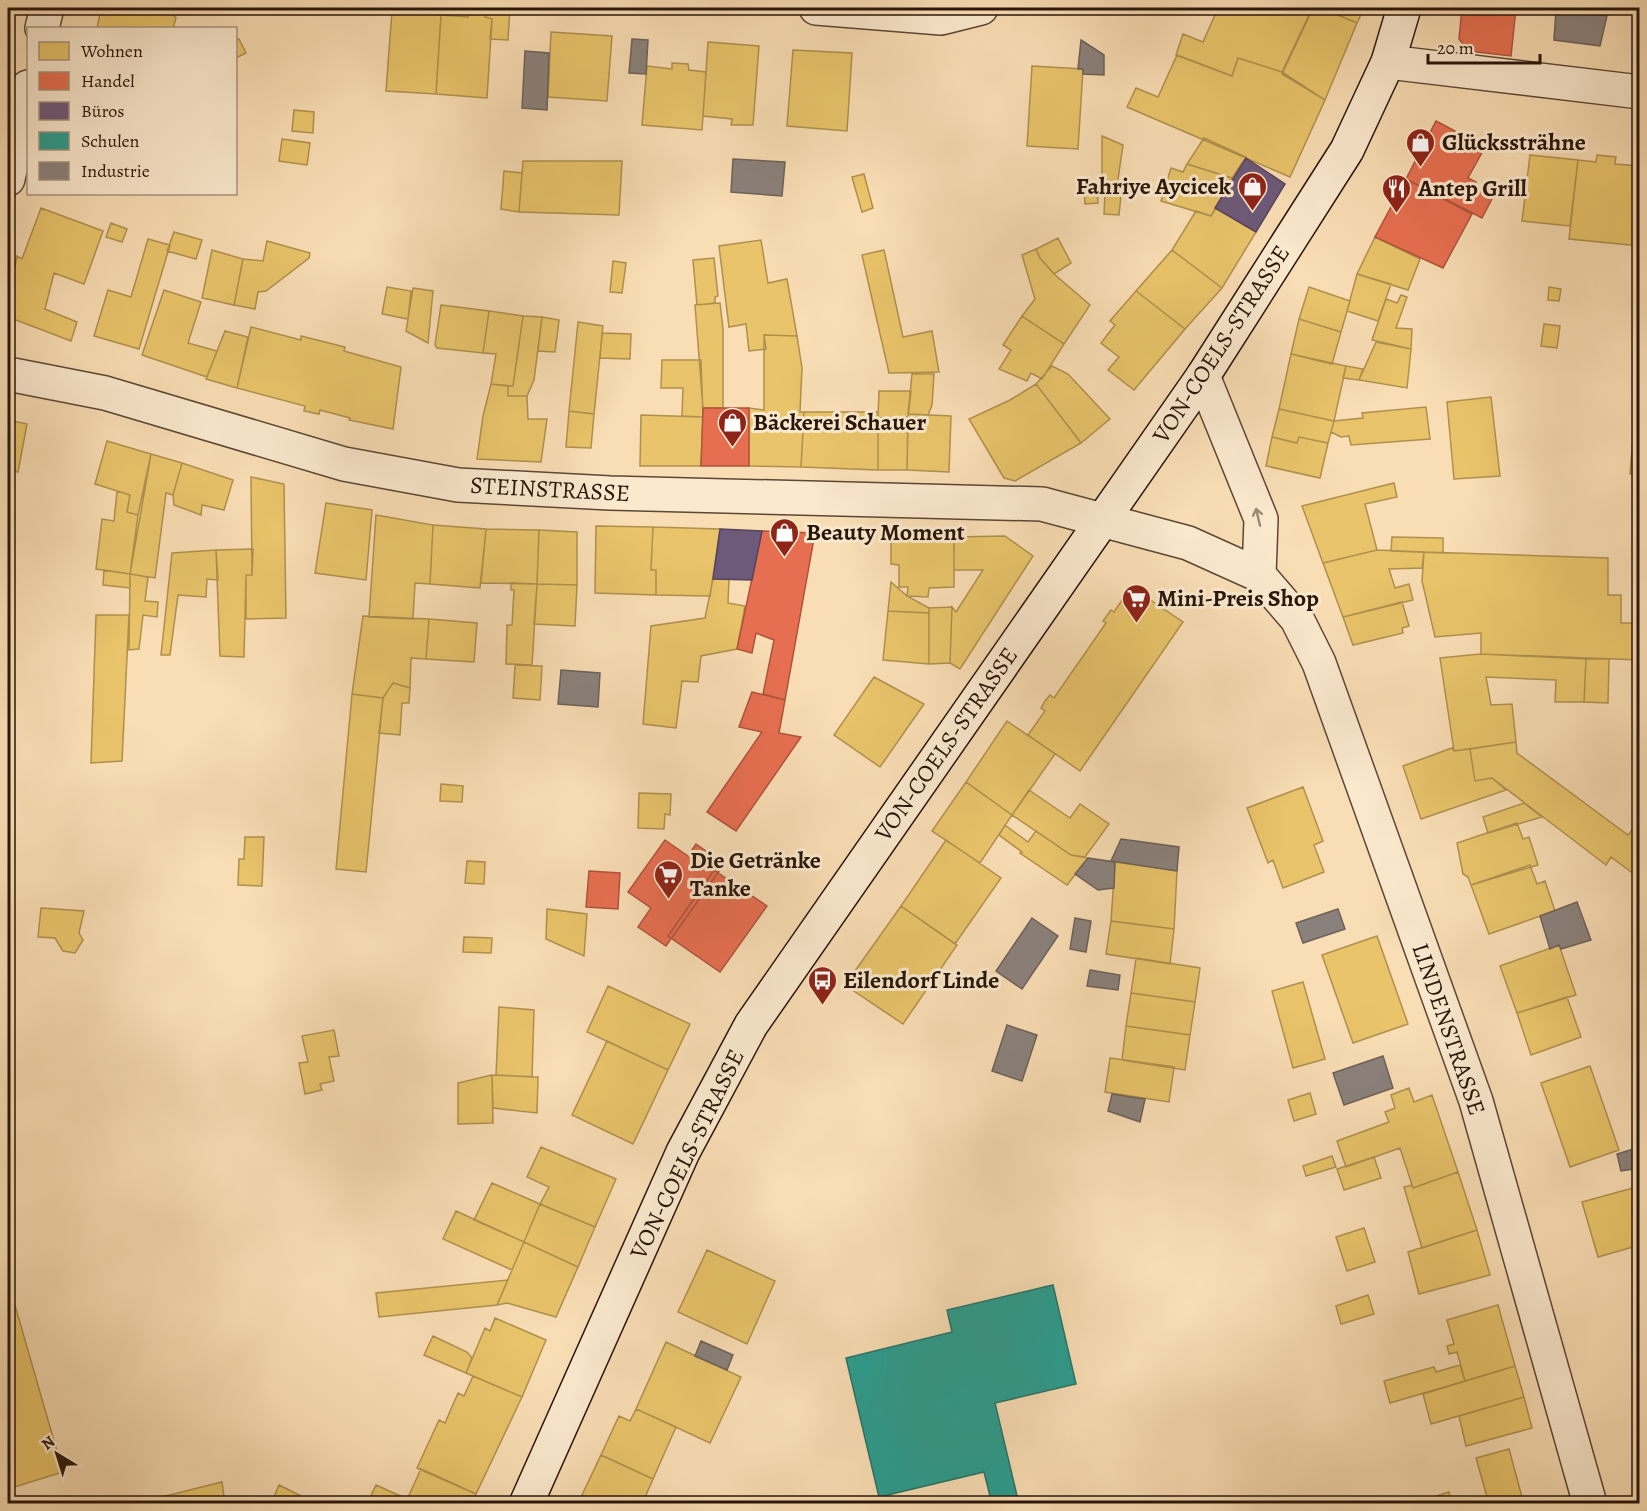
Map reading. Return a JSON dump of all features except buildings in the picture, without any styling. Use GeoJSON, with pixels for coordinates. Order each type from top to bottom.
{"type":"FeatureCollection","features":[{"type":"Feature","properties":{"kind":"street"},"geometry":{"type":"LineString","coordinates":[[42,27],[47,8]]}},
{"type":"Feature","properties":{"kind":"street"},"geometry":{"type":"LineString","coordinates":[[816,8],[941,18],[981,8]]}},
{"type":"Feature","properties":{"kind":"street","name":"VON-COELS-STRASSE"},"geometry":{"type":"LineString","coordinates":[[526,1503],[683,1152],[751,1025],[1203,376],[1347,150],[1388,62],[1404,8]]}},
{"type":"Feature","properties":{"kind":"street"},"geometry":{"type":"LineString","coordinates":[[1388,62],[1640,92]]}},
{"type":"Feature","properties":{"kind":"street"},"geometry":{"type":"LineString","coordinates":[[8,179],[27,92]]}},
{"type":"Feature","properties":{"kind":"street","name":"STEINSTRASSE"},"geometry":{"type":"LineString","coordinates":[[8,374],[126,399],[345,464],[458,485],[610,493],[1042,504],[1105,519]]}},
{"type":"Feature","properties":{"kind":"street"},"geometry":{"type":"LineString","coordinates":[[1203,376],[1260,519],[1259,575]]}},
{"type":"Feature","properties":{"kind":"street","name":"LINDENSTRASSE"},"geometry":{"type":"LineString","coordinates":[[1105,519],[1188,543],[1259,575],[1297,619],[1319,663],[1472,1090],[1590,1503]]}},
{"type":"Feature","properties":{"kind":"place","name":"Glückssträhne"},"geometry":{"type":"Point","coordinates":[1421,168]}},
{"type":"Feature","properties":{"kind":"place","name":"Fahriye Aycicek"},"geometry":{"type":"Point","coordinates":[1252,212]}},
{"type":"Feature","properties":{"kind":"place","name":"Antep Grill"},"geometry":{"type":"Point","coordinates":[1397,214]}},
{"type":"Feature","properties":{"kind":"place","name":"Bäckerei Schauer"},"geometry":{"type":"Point","coordinates":[732,448]}},
{"type":"Feature","properties":{"kind":"place","name":"Beauty Moment"},"geometry":{"type":"Point","coordinates":[785,558]}},
{"type":"Feature","properties":{"kind":"place","name":"Mini-Preis Shop"},"geometry":{"type":"Point","coordinates":[1136,624]}},
{"type":"Feature","properties":{"kind":"place","name":"Die Getränke Tanke"},"geometry":{"type":"Point","coordinates":[669,900]}},
{"type":"Feature","properties":{"kind":"place","name":"Eilendorf Linde"},"geometry":{"type":"Point","coordinates":[822,1006]}}]}
